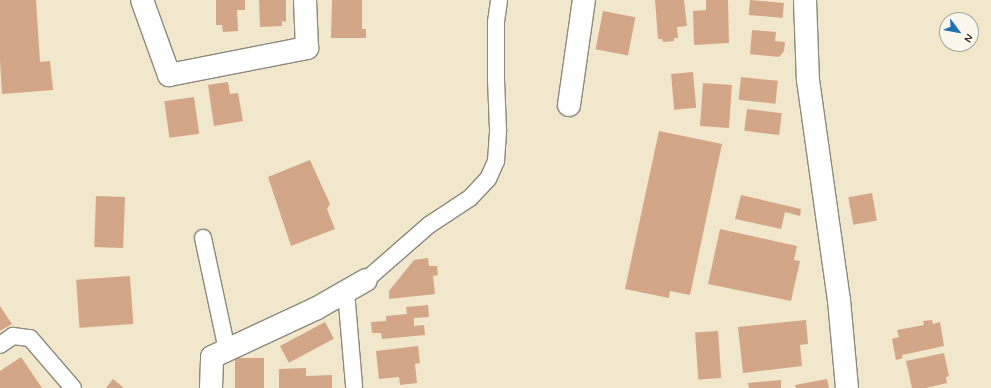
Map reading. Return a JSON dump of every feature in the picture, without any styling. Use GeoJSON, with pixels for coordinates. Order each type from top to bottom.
{"type":"FeatureCollection","features":[{"type":"Feature","properties":{"kind":"street"},"geometry":{"type":"LineString","coordinates":[[142,0],[169,75],[306,48],[305,0]]}},
{"type":"Feature","properties":{"kind":"street"},"geometry":{"type":"LineString","coordinates":[[570,105],[584,0]]}},
{"type":"Feature","properties":{"kind":"street"},"geometry":{"type":"LineString","coordinates":[[805,0],[808,80],[839,300],[847,388]]}},
{"type":"Feature","properties":{"kind":"street"},"geometry":{"type":"LineString","coordinates":[[211,388],[212,357],[317,308],[366,280]]}},
{"type":"Feature","properties":{"kind":"lane"},"geometry":{"type":"LineString","coordinates":[[366,280],[430,225],[470,198],[488,179],[496,161],[498,129],[496,65],[499,0]]}},
{"type":"Feature","properties":{"kind":"lane"},"geometry":{"type":"LineString","coordinates":[[203,238],[227,350]]}},
{"type":"Feature","properties":{"kind":"lane"},"geometry":{"type":"LineString","coordinates":[[346,292],[354,386]]}},
{"type":"Feature","properties":{"kind":"lane"},"geometry":{"type":"LineString","coordinates":[[0,345],[14,336],[30,338],[73,388]]}},
{"type":"Feature","properties":{"kind":"building"},"geometry":{"type":"Polygon","coordinates":[[[0,0],[36,0],[40,62],[50,61],[53,90],[2,94],[0,60],[0,0]]]}},
{"type":"Feature","properties":{"kind":"building"},"geometry":{"type":"Polygon","coordinates":[[[216,0],[245,0],[245,10],[237,10],[238,31],[223,32],[222,25],[216,25],[216,0]]]}},
{"type":"Feature","properties":{"kind":"building"},"geometry":{"type":"Polygon","coordinates":[[[259,0],[286,0],[286,22],[282,21],[282,26],[260,27],[259,0]]]}},
{"type":"Feature","properties":{"kind":"building"},"geometry":{"type":"Polygon","coordinates":[[[332,0],[362,0],[362,29],[366,29],[366,38],[331,38],[332,0]]]}},
{"type":"Feature","properties":{"kind":"building"},"geometry":{"type":"Polygon","coordinates":[[[655,0],[684,0],[687,26],[677,27],[678,38],[674,38],[674,41],[663,42],[662,39],[658,39],[655,0]]]}},
{"type":"Feature","properties":{"kind":"building"},"geometry":{"type":"Polygon","coordinates":[[[706,0],[728,0],[729,43],[694,45],[693,11],[706,10],[706,0]]]}},
{"type":"Feature","properties":{"kind":"building"},"geometry":{"type":"Polygon","coordinates":[[[750,0],[784,3],[783,18],[749,15],[750,0]]]}},
{"type":"Feature","properties":{"kind":"building"},"geometry":{"type":"Polygon","coordinates":[[[603,11],[635,17],[628,56],[596,49],[603,11]]]}},
{"type":"Feature","properties":{"kind":"building"},"geometry":{"type":"Polygon","coordinates":[[[752,30],[776,32],[775,41],[785,42],[784,51],[779,57],[750,54],[752,30]]]}},
{"type":"Feature","properties":{"kind":"building"},"geometry":{"type":"Polygon","coordinates":[[[693,72],[696,108],[674,110],[671,74],[693,72]]]}},
{"type":"Feature","properties":{"kind":"building"},"geometry":{"type":"Polygon","coordinates":[[[741,77],[778,81],[775,104],[739,100],[741,77]]]}},
{"type":"Feature","properties":{"kind":"building"},"geometry":{"type":"Polygon","coordinates":[[[228,82],[230,94],[238,93],[243,121],[214,126],[208,85],[228,82]]]}},
{"type":"Feature","properties":{"kind":"building"},"geometry":{"type":"Polygon","coordinates":[[[703,83],[732,85],[729,128],[700,126],[703,83]]]}},
{"type":"Feature","properties":{"kind":"building"},"geometry":{"type":"Polygon","coordinates":[[[194,97],[199,134],[169,138],[164,101],[194,97]]]}},
{"type":"Feature","properties":{"kind":"building"},"geometry":{"type":"Polygon","coordinates":[[[747,109],[782,113],[779,135],[744,131],[747,109]]]}},
{"type":"Feature","properties":{"kind":"building"},"geometry":{"type":"Polygon","coordinates":[[[659,131],[722,144],[690,295],[670,291],[669,298],[625,289],[659,131]]]}},
{"type":"Feature","properties":{"kind":"building"},"geometry":{"type":"Polygon","coordinates":[[[310,160],[330,204],[327,209],[335,229],[291,246],[268,177],[310,160]]]}},
{"type":"Feature","properties":{"kind":"building"},"geometry":{"type":"Polygon","coordinates":[[[872,193],[877,221],[853,225],[848,197],[872,193]]]}},
{"type":"Feature","properties":{"kind":"building"},"geometry":{"type":"Polygon","coordinates":[[[741,195],[801,209],[800,216],[785,212],[781,229],[735,219],[741,195]]]}},
{"type":"Feature","properties":{"kind":"building"},"geometry":{"type":"Polygon","coordinates":[[[96,196],[125,197],[123,248],[94,247],[96,196]]]}},
{"type":"Feature","properties":{"kind":"building"},"geometry":{"type":"Polygon","coordinates":[[[720,229],[797,246],[794,260],[800,261],[791,301],[708,284],[720,229]]]}},
{"type":"Feature","properties":{"kind":"building"},"geometry":{"type":"Polygon","coordinates":[[[428,258],[429,266],[437,266],[438,275],[433,276],[435,294],[389,299],[389,291],[414,260],[428,258]]]}},
{"type":"Feature","properties":{"kind":"building"},"geometry":{"type":"Polygon","coordinates":[[[130,276],[133,324],[79,328],[76,280],[130,276]]]}},
{"type":"Feature","properties":{"kind":"building"},"geometry":{"type":"Polygon","coordinates":[[[428,305],[429,317],[414,318],[414,326],[424,325],[425,335],[382,339],[381,333],[372,333],[371,322],[386,321],[386,316],[407,314],[406,307],[428,305]]]}},
{"type":"Feature","properties":{"kind":"building"},"geometry":{"type":"Polygon","coordinates":[[[0,306],[12,324],[0,331],[0,306]]]}},
{"type":"Feature","properties":{"kind":"building"},"geometry":{"type":"Polygon","coordinates":[[[806,320],[808,344],[800,345],[802,366],[743,373],[738,327],[806,320]]]}},
{"type":"Feature","properties":{"kind":"building"},"geometry":{"type":"Polygon","coordinates":[[[932,320],[933,324],[940,322],[944,346],[902,355],[903,358],[896,360],[892,339],[899,337],[897,330],[924,325],[923,321],[932,320]]]}},
{"type":"Feature","properties":{"kind":"building"},"geometry":{"type":"Polygon","coordinates":[[[325,322],[334,339],[289,363],[280,346],[325,322]]]}},
{"type":"Feature","properties":{"kind":"building"},"geometry":{"type":"Polygon","coordinates":[[[718,331],[721,378],[698,379],[695,333],[718,331]]]}},
{"type":"Feature","properties":{"kind":"building"},"geometry":{"type":"Polygon","coordinates":[[[418,346],[420,363],[415,364],[417,383],[400,385],[399,377],[379,379],[376,351],[418,346]]]}},
{"type":"Feature","properties":{"kind":"building"},"geometry":{"type":"Polygon","coordinates":[[[944,353],[949,376],[946,377],[947,383],[926,388],[912,388],[906,361],[944,353]]]}},
{"type":"Feature","properties":{"kind":"building"},"geometry":{"type":"Polygon","coordinates":[[[21,357],[42,388],[0,388],[0,371],[21,357]]]}},
{"type":"Feature","properties":{"kind":"building"},"geometry":{"type":"Polygon","coordinates":[[[235,358],[264,358],[264,388],[235,388],[235,358]]]}},
{"type":"Feature","properties":{"kind":"building"},"geometry":{"type":"Polygon","coordinates":[[[306,368],[306,376],[332,375],[332,388],[279,388],[279,369],[306,368]]]}},
{"type":"Feature","properties":{"kind":"building"},"geometry":{"type":"Polygon","coordinates":[[[113,379],[124,388],[106,388],[113,379]]]}},
{"type":"Feature","properties":{"kind":"building"},"geometry":{"type":"Polygon","coordinates":[[[827,379],[829,388],[796,388],[795,385],[827,379]]]}},
{"type":"Feature","properties":{"kind":"building"},"geometry":{"type":"Polygon","coordinates":[[[781,380],[781,388],[749,388],[748,383],[781,380]]]}}]}
